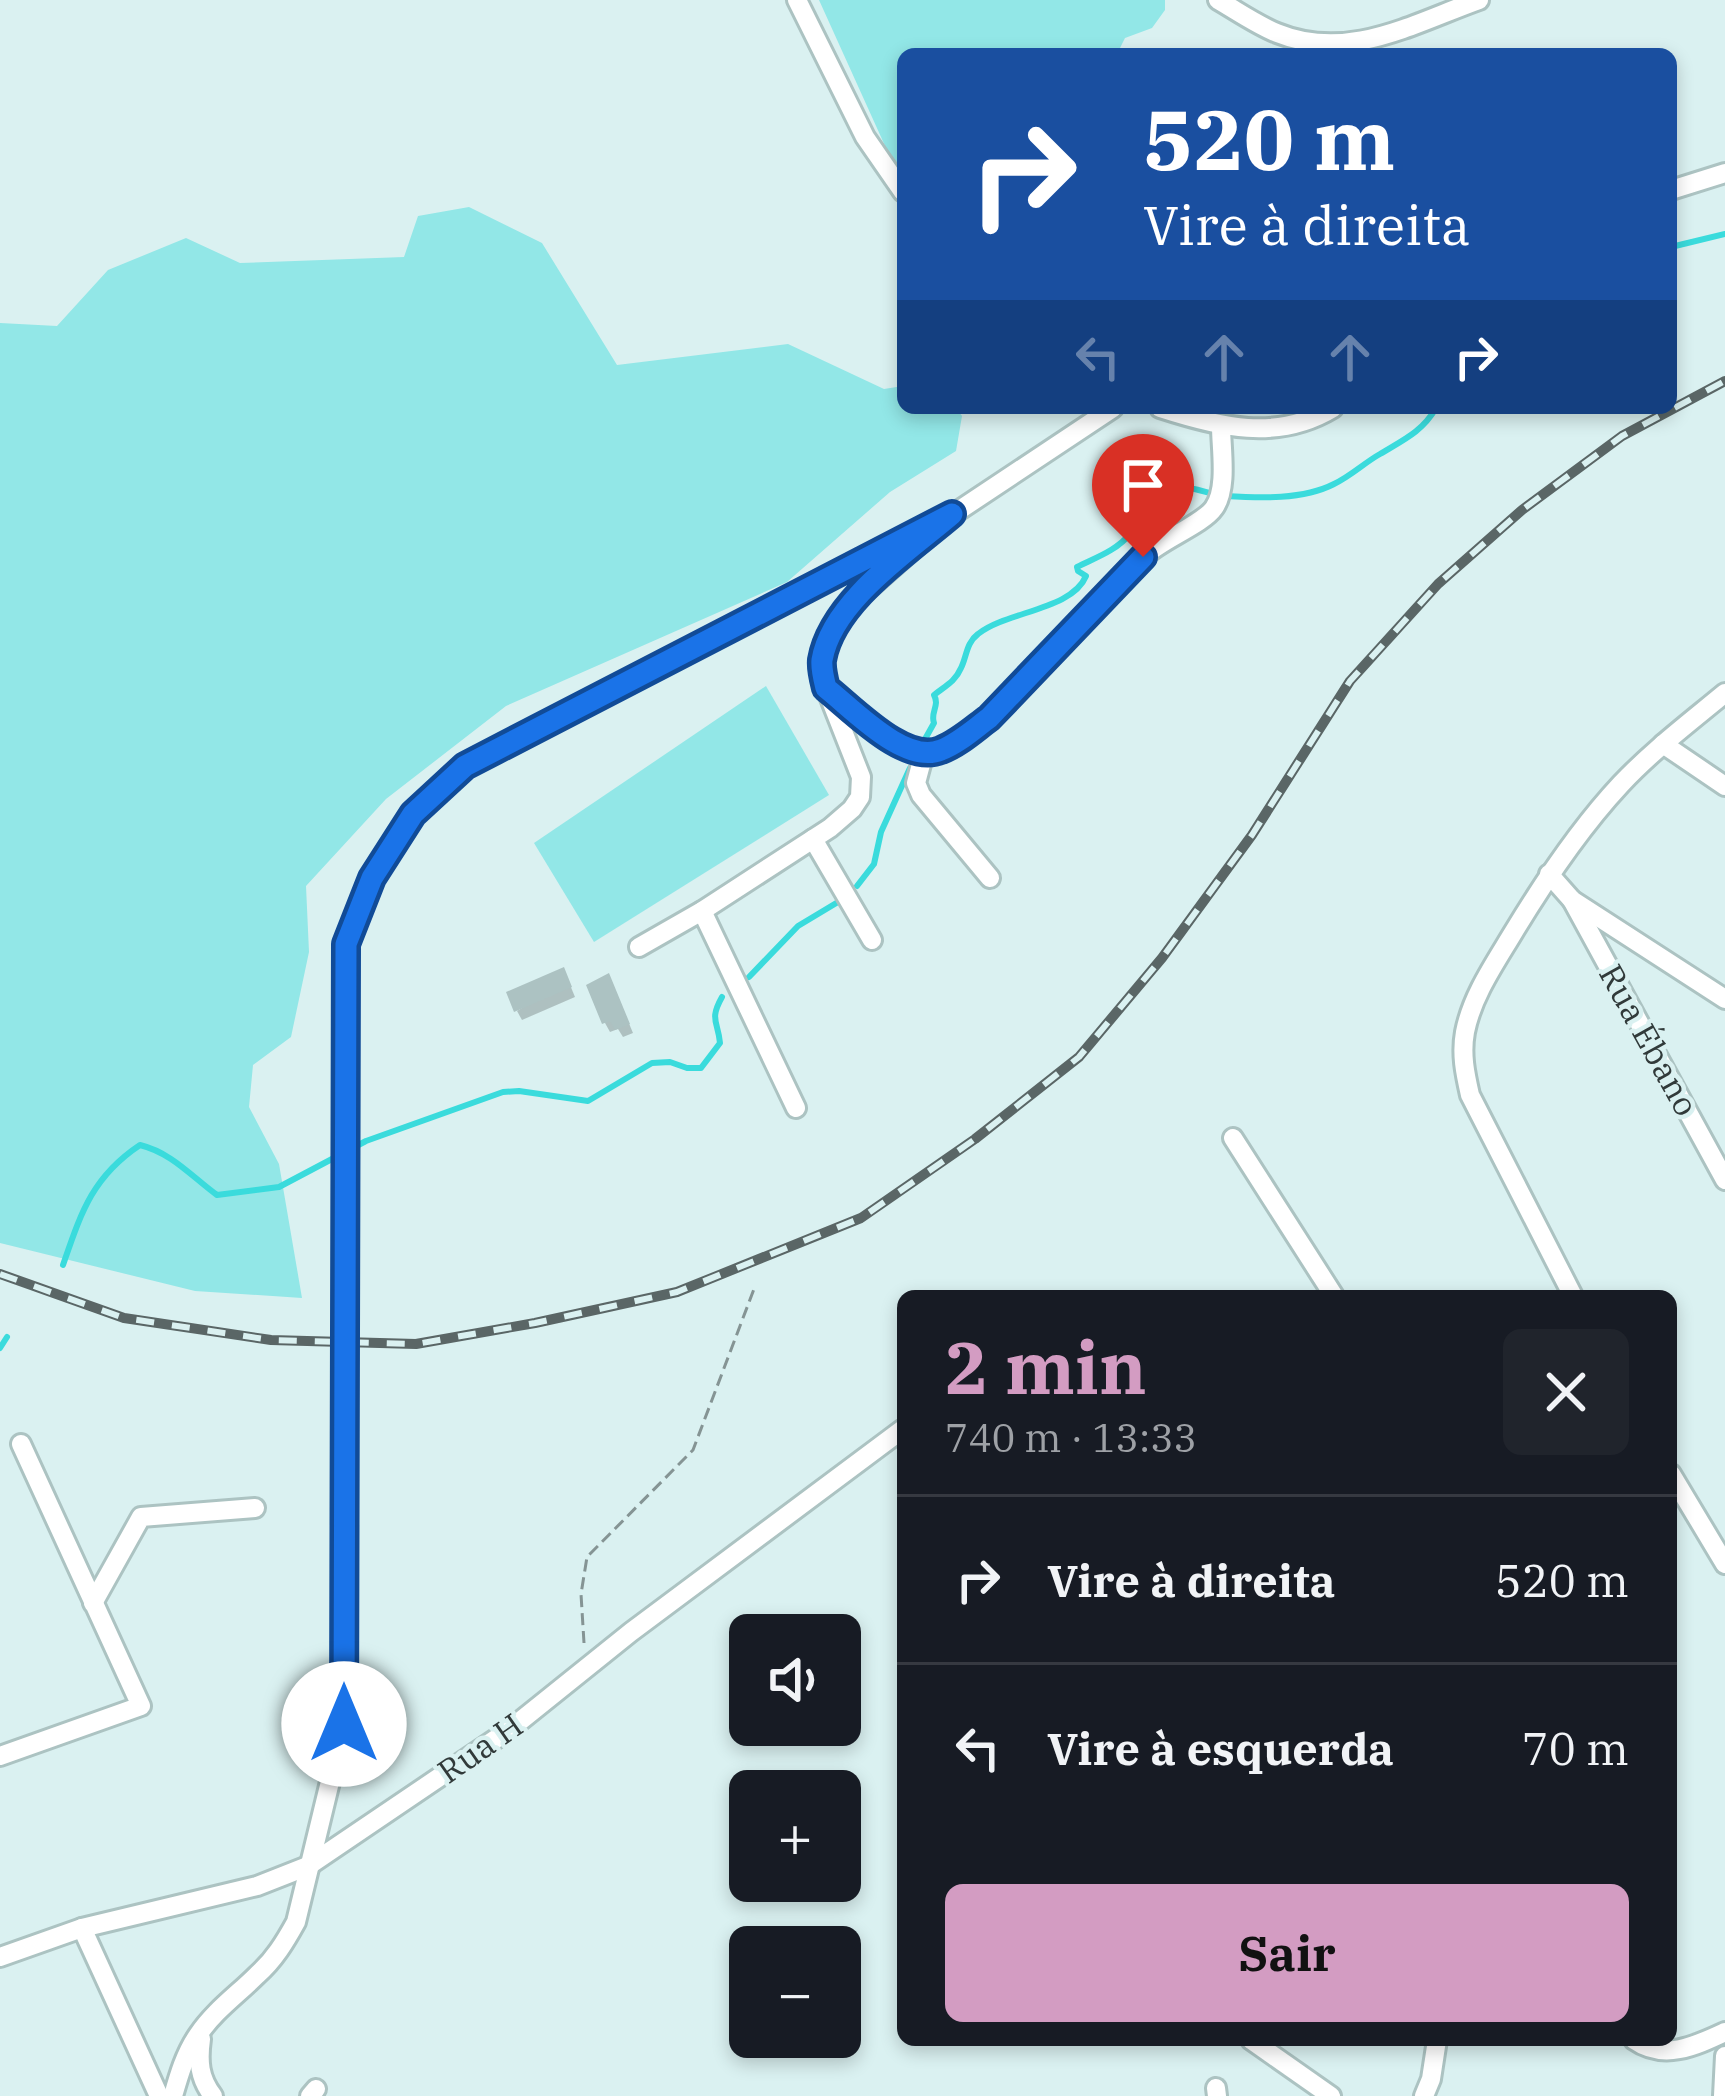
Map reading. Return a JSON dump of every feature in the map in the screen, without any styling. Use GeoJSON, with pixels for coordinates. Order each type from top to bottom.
{"type":"FeatureCollection","features":[{"type":"Feature","properties":{"kind":"street"},"geometry":{"type":"LineString","coordinates":[[797,0],[865,137],[897,182]]}},
{"type":"Feature","properties":{"kind":"street"},"geometry":{"type":"LineString","coordinates":[[1218,0],[1277,33],[1324,45],[1358,44],[1479,0]]}},
{"type":"Feature","properties":{"kind":"street"},"geometry":{"type":"LineString","coordinates":[[1677,188],[1725,173]]}},
{"type":"Feature","properties":{"kind":"street"},"geometry":{"type":"LineString","coordinates":[[173,2096],[182,2063],[203,2028],[261,1972],[296,1922],[344,1724],[346,944],[372,878],[413,814],[465,766],[952,514],[1104,414]]}},
{"type":"Feature","properties":{"kind":"street"},"geometry":{"type":"LineString","coordinates":[[1180,414],[1256,430],[1292,426],[1320,414]]}},
{"type":"Feature","properties":{"kind":"street"},"geometry":{"type":"LineString","coordinates":[[826,688],[901,747],[917,754],[937,752],[965,737],[989,718],[1143,557],[1216,505],[1222,480],[1221,426]]}},
{"type":"Feature","properties":{"kind":"street"},"geometry":{"type":"LineString","coordinates":[[639,947],[813,838],[860,797],[860,777],[826,688],[821,662],[849,606],[952,514]]}},
{"type":"Feature","properties":{"kind":"street"},"geometry":{"type":"LineString","coordinates":[[1571,1290],[1470,1095],[1463,1064],[1466,1029],[1487,975],[1549,874],[1587,823],[1663,744],[1725,693]]}},
{"type":"Feature","properties":{"kind":"street"},"geometry":{"type":"LineString","coordinates":[[1663,744],[1725,786]]}},
{"type":"Feature","properties":{"kind":"street"},"geometry":{"type":"LineString","coordinates":[[924,753],[916,783],[921,795],[989,878]]}},
{"type":"Feature","properties":{"kind":"street"},"geometry":{"type":"LineString","coordinates":[[813,838],[872,940]]}},
{"type":"Feature","properties":{"kind":"street"},"geometry":{"type":"LineString","coordinates":[[1549,874],[1572,900],[1725,999]]}},
{"type":"Feature","properties":{"kind":"street","name":"Rua Ébano"},"geometry":{"type":"LineString","coordinates":[[1572,900],[1725,1180]]}},
{"type":"Feature","properties":{"kind":"street"},"geometry":{"type":"LineString","coordinates":[[702,911],[796,1108]]}},
{"type":"Feature","properties":{"kind":"street"},"geometry":{"type":"LineString","coordinates":[[1233,1138],[1330,1290]]}},
{"type":"Feature","properties":{"kind":"street","name":"Rua H"},"geometry":{"type":"LineString","coordinates":[[0,1957],[82,1928],[257,1886],[308,1866],[509,1730],[897,1434]]}},
{"type":"Feature","properties":{"kind":"street"},"geometry":{"type":"LineString","coordinates":[[0,1756],[141,1706],[21,1444]]}},
{"type":"Feature","properties":{"kind":"street"},"geometry":{"type":"LineString","coordinates":[[1677,1484],[1725,1564]]}},
{"type":"Feature","properties":{"kind":"street"},"geometry":{"type":"LineString","coordinates":[[94,1603],[141,1517],[255,1508]]}},
{"type":"Feature","properties":{"kind":"street"},"geometry":{"type":"LineString","coordinates":[[82,1928],[159,2096]]}},
{"type":"Feature","properties":{"kind":"street"},"geometry":{"type":"LineString","coordinates":[[203,2028],[198,2059],[203,2084],[213,2096]]}},
{"type":"Feature","properties":{"kind":"street"},"geometry":{"type":"LineString","coordinates":[[1642,2046],[1648,2050],[1691,2049],[1725,2032]]}},
{"type":"Feature","properties":{"kind":"street"},"geometry":{"type":"LineString","coordinates":[[1260,2046],[1331,2096]]}},
{"type":"Feature","properties":{"kind":"street"},"geometry":{"type":"LineString","coordinates":[[1424,2096],[1436,2046]]}},
{"type":"Feature","properties":{"kind":"street"},"geometry":{"type":"LineString","coordinates":[[1723,2096],[1725,2056]]}},
{"type":"Feature","properties":{"kind":"path"},"geometry":{"type":"LineString","coordinates":[[585,1669],[581,1594],[587,1557],[693,1450],[754,1289]]}},
{"type":"Feature","properties":{"kind":"shaded area"},"geometry":{"type":"Polygon","coordinates":[[[819,0],[1165,0],[1165,10],[1152,28],[1125,38],[1120,48],[897,48],[897,166],[819,0]]]}},
{"type":"Feature","properties":{"kind":"shaded area"},"geometry":{"type":"Polygon","coordinates":[[[469,207],[542,243],[617,365],[788,344],[884,389],[897,387],[897,414],[960,414],[956,451],[890,492],[787,582],[506,706],[386,799],[306,886],[309,952],[291,1037],[253,1065],[249,1107],[279,1164],[302,1298],[195,1291],[0,1243],[0,323],[57,326],[108,270],[186,238],[240,263],[404,257],[418,216],[469,207]]]}},
{"type":"Feature","properties":{"kind":"shaded area"},"geometry":{"type":"Polygon","coordinates":[[[766,686],[829,795],[594,942],[534,843],[766,686]]]}},
{"type":"Feature","properties":{"kind":"building"},"geometry":{"type":"Polygon","coordinates":[[[564,967],[572,987],[514,1012],[506,992],[564,967]]]}},
{"type":"Feature","properties":{"kind":"building"},"geometry":{"type":"Polygon","coordinates":[[[609,973],[630,1024],[615,1030],[610,1021],[602,1024],[586,985],[609,973]]]}},
{"type":"Feature","properties":{"kind":"waterway"},"geometry":{"type":"LineString","coordinates":[[1677,246],[1725,234]]}},
{"type":"Feature","properties":{"kind":"waterway"},"geometry":{"type":"LineString","coordinates":[[920,748],[934,723],[934,695],[956,677],[974,638],[990,626],[1053,603],[1079,587],[1086,576],[1077,567],[1125,539],[1147,503],[1162,489],[1177,486],[1225,496],[1267,497],[1322,489],[1411,435],[1432,414]]}},
{"type":"Feature","properties":{"kind":"waterway"},"geometry":{"type":"LineString","coordinates":[[857,886],[874,864],[881,832],[910,768]]}},
{"type":"Feature","properties":{"kind":"waterway"},"geometry":{"type":"LineString","coordinates":[[749,977],[798,926],[838,902]]}},
{"type":"Feature","properties":{"kind":"waterway"},"geometry":{"type":"LineString","coordinates":[[63,1265],[99,1183],[140,1145],[172,1159],[217,1195],[279,1187],[366,1141],[503,1092],[588,1101],[652,1063],[701,1068],[720,1043],[715,1016],[722,997]]}},
{"type":"Feature","properties":{"kind":"waterway"},"geometry":{"type":"LineString","coordinates":[[0,1348],[7,1337]]}},
{"type":"Feature","properties":{"kind":"railway"},"geometry":{"type":"LineString","coordinates":[[1677,407],[1725,381]]}},
{"type":"Feature","properties":{"kind":"railway"},"geometry":{"type":"LineString","coordinates":[[0,1274],[124,1318],[271,1340],[416,1344],[677,1292],[861,1218],[975,1139],[1079,1057],[1162,958],[1252,835],[1350,681],[1438,584],[1522,510],[1622,436],[1663,414]]}},
{"type":"Feature","properties":{"kind":"route"},"geometry":{"type":"LineString","coordinates":[[344,1724],[346,944],[372,878],[413,814],[465,766],[952,514],[849,606],[821,662],[826,688],[901,747],[917,754],[937,752],[989,718],[1143,557]]}}]}
